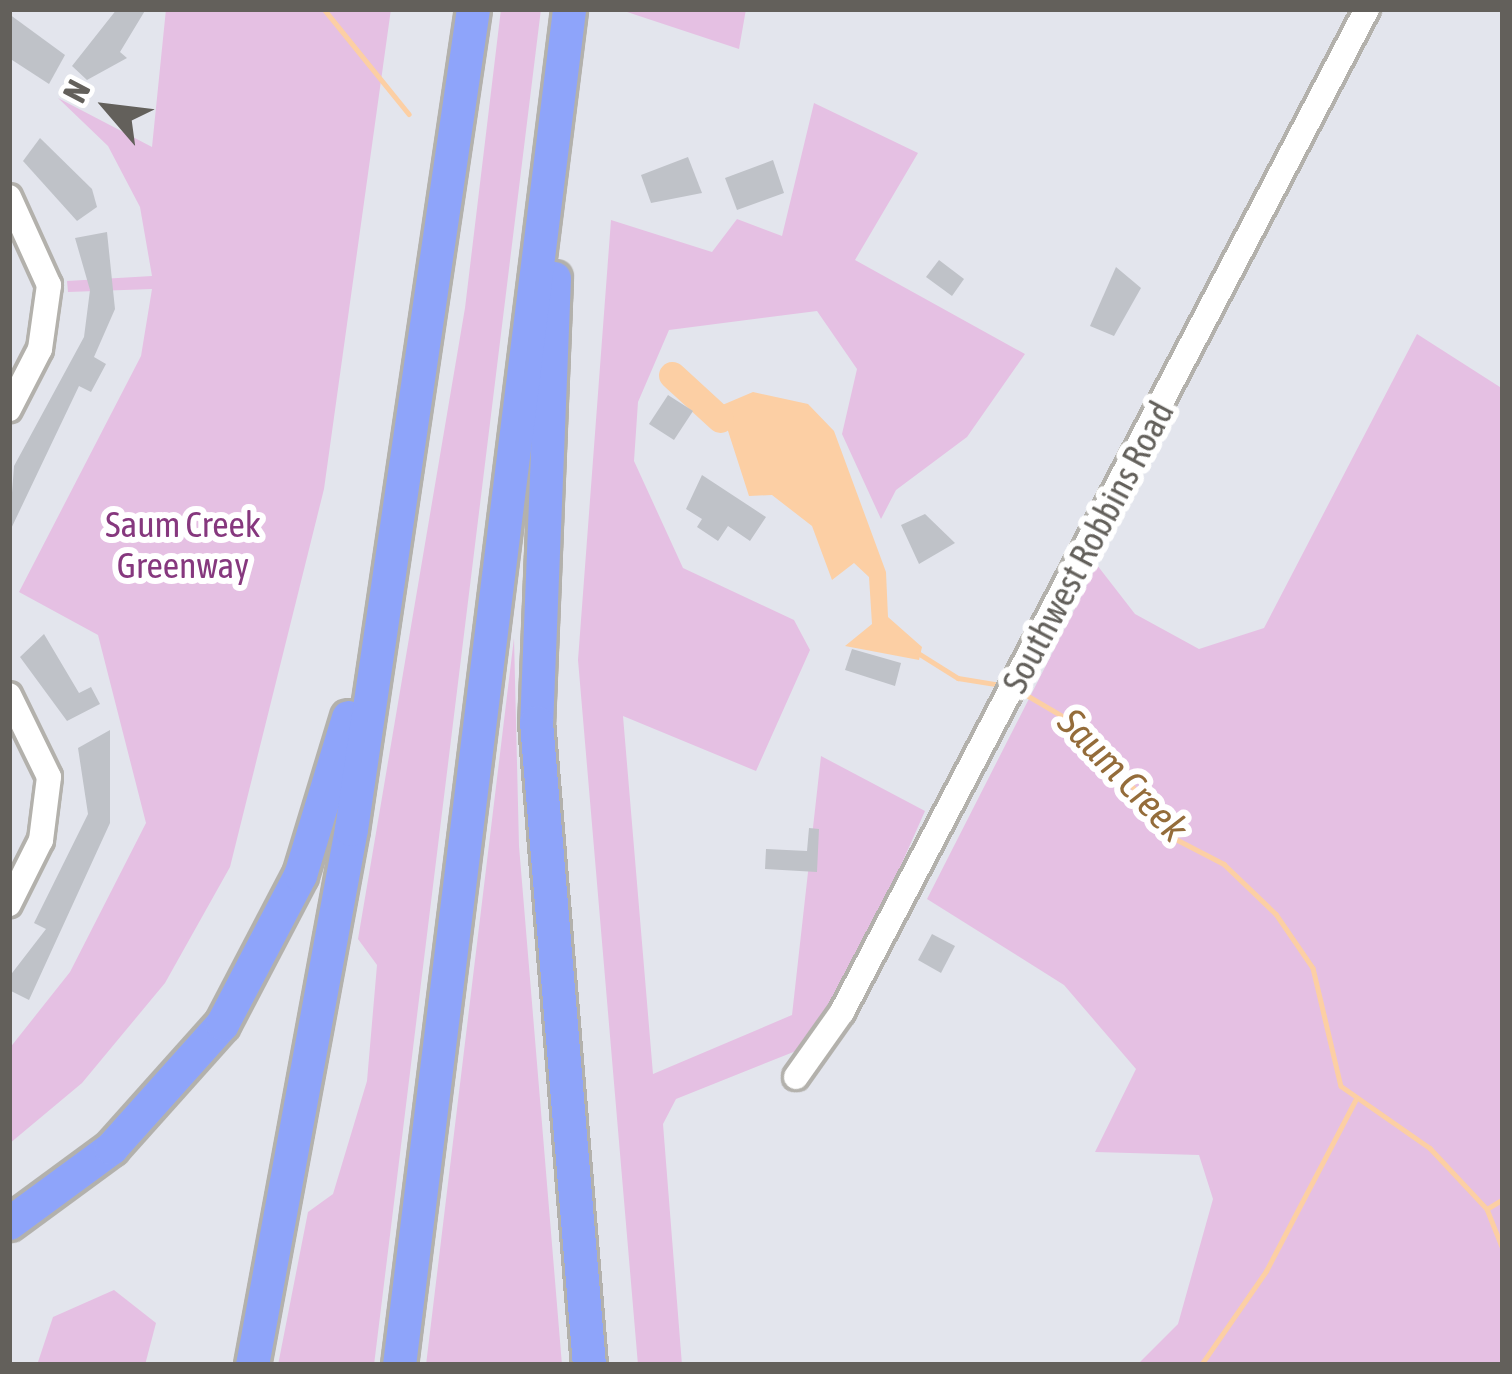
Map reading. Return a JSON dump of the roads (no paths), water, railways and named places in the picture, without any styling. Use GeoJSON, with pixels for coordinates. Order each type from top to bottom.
{"type":"FeatureCollection","features":[{"type":"Feature","properties":{"kind":"highway"},"geometry":{"type":"LineString","coordinates":[[252,1365],[351,829],[379,606],[473,9]]}},
{"type":"Feature","properties":{"kind":"highway"},"geometry":{"type":"LineString","coordinates":[[399,1365],[567,23]]}},
{"type":"Feature","properties":{"kind":"highway"},"geometry":{"type":"LineString","coordinates":[[567,23],[536,722],[589,1365]]}},
{"type":"Feature","properties":{"kind":"highway"},"geometry":{"type":"LineString","coordinates":[[9,1222],[151,1110],[249,980],[300,875],[379,606]]}},
{"type":"Feature","properties":{"kind":"street","name":"Southwest Robbins Road"},"geometry":{"type":"LineString","coordinates":[[796,1077],[842,1012],[1367,9]]}},
{"type":"Feature","properties":{"kind":"street"},"geometry":{"type":"LineString","coordinates":[[9,197],[49,286],[40,349],[12,396]]}},
{"type":"Feature","properties":{"kind":"street"},"geometry":{"type":"LineString","coordinates":[[9,695],[49,777],[41,840],[9,904]]}},
{"type":"Feature","properties":{"kind":"waterway","name":"Saum Creek"},"geometry":{"type":"LineString","coordinates":[[324,9],[409,114]]}},
{"type":"Feature","properties":{"kind":"waterway","name":"Saum Creek"},"geometry":{"type":"LineString","coordinates":[[672,375],[720,419]]}},
{"type":"Feature","properties":{"kind":"waterway","name":"Saum Creek"},"geometry":{"type":"LineString","coordinates":[[918,653],[958,678],[1001,685]]}},
{"type":"Feature","properties":{"kind":"waterway","name":"Saum Creek"},"geometry":{"type":"LineString","coordinates":[[1018,690],[1093,734],[1170,836],[1224,864],[1276,914],[1313,968],[1341,1086],[1430,1148],[1487,1209],[1503,1249]]}},
{"type":"Feature","properties":{"kind":"waterway","name":"Saum Creek"},"geometry":{"type":"LineString","coordinates":[[1201,1365],[1266,1271],[1355,1101]]}},
{"type":"Feature","properties":{"kind":"waterway"},"geometry":{"type":"LineString","coordinates":[[1487,1209],[1503,1199]]}},
{"type":"Feature","properties":{"kind":"park label","name":"Saum Creek Greenway"},"geometry":{"type":"Point","coordinates":[183,544]}}]}
